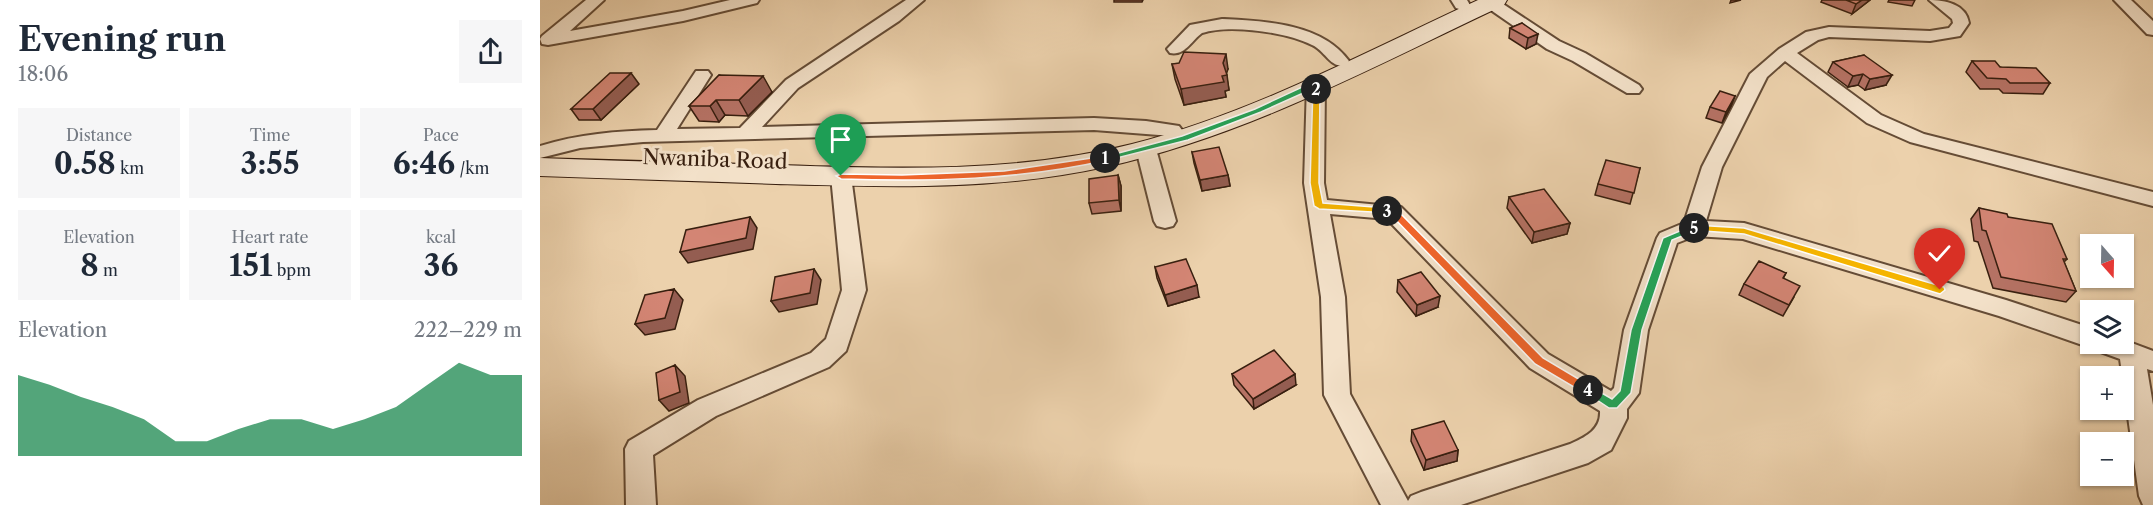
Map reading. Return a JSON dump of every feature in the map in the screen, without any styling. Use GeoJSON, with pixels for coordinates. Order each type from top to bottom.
{"type":"FeatureCollection","features":[{"type":"Feature","properties":{"kind":"main road","name":"Nwaniba Road"},"geometry":{"type":"LineString","coordinates":[[540,152],[905,165],[974,164],[1050,157],[1131,141],[1251,101],[1476,2]]}},
{"type":"Feature","properties":{"kind":"main road"},"geometry":{"type":"LineString","coordinates":[[540,167],[902,178],[1004,174],[1054,168],[1146,149],[1220,126],[1316,84],[1476,2]]}},
{"type":"Feature","properties":{"kind":"street"},"geometry":{"type":"LineString","coordinates":[[544,43],[596,0]]}},
{"type":"Feature","properties":{"kind":"street"},"geometry":{"type":"LineString","coordinates":[[544,43],[683,16],[751,0]]}},
{"type":"Feature","properties":{"kind":"street"},"geometry":{"type":"LineString","coordinates":[[746,133],[792,84],[893,18],[916,0]]}},
{"type":"Feature","properties":{"kind":"street"},"geometry":{"type":"LineString","coordinates":[[1693,228],[1712,167],[1759,74],[1785,53],[1812,36],[1828,32],[1930,36],[1954,32],[1961,23],[1960,17],[1937,0]]}},
{"type":"Feature","properties":{"kind":"street"},"geometry":{"type":"LineString","coordinates":[[2122,0],[2153,30]]}},
{"type":"Feature","properties":{"kind":"street"},"geometry":{"type":"LineString","coordinates":[[1476,2],[1579,57],[1633,89]]}},
{"type":"Feature","properties":{"kind":"street"},"geometry":{"type":"LineString","coordinates":[[1176,49],[1196,29],[1218,24],[1248,26],[1284,31],[1321,43],[1340,62]]}},
{"type":"Feature","properties":{"kind":"street"},"geometry":{"type":"LineString","coordinates":[[1785,53],[1874,119],[1917,138],[2153,199]]}},
{"type":"Feature","properties":{"kind":"street"},"geometry":{"type":"LineString","coordinates":[[663,136],[702,75]]}},
{"type":"Feature","properties":{"kind":"street"},"geometry":{"type":"LineString","coordinates":[[1316,84],[1314,183],[1333,297],[1337,395],[1396,505]]}},
{"type":"Feature","properties":{"kind":"street"},"geometry":{"type":"LineString","coordinates":[[540,152],[573,142],[663,136],[997,129],[1101,123],[1141,124],[1172,129]]}},
{"type":"Feature","properties":{"kind":"street"},"geometry":{"type":"LineString","coordinates":[[1146,149],[1165,220]]}},
{"type":"Feature","properties":{"kind":"street"},"geometry":{"type":"LineString","coordinates":[[641,505],[639,449],[706,408],[820,360],[837,344],[854,290],[841,176]]}},
{"type":"Feature","properties":{"kind":"street"},"geometry":{"type":"LineString","coordinates":[[1319,206],[1393,212],[1539,361],[1613,405]]}},
{"type":"Feature","properties":{"kind":"street"},"geometry":{"type":"LineString","coordinates":[[1613,405],[1626,393],[1636,330],[1668,238],[1693,228],[1744,231],[2006,309],[2080,334]]}},
{"type":"Feature","properties":{"kind":"street"},"geometry":{"type":"LineString","coordinates":[[2130,354],[2153,496]]}},
{"type":"Feature","properties":{"kind":"street"},"geometry":{"type":"LineString","coordinates":[[1421,505],[1578,454],[1602,442],[1614,418],[1613,405]]}},
{"type":"Feature","properties":{"kind":"building"},"geometry":{"type":"Polygon","coordinates":[[[1846,0],[1862,0],[1856,4],[1846,0]]]}},
{"type":"Feature","properties":{"kind":"building"},"geometry":{"type":"Polygon","coordinates":[[[1522,23],[1538,34],[1528,38],[1510,28],[1522,23]]]}},
{"type":"Feature","properties":{"kind":"building"},"geometry":{"type":"Polygon","coordinates":[[[1184,52],[1226,54],[1223,63],[1227,75],[1222,76],[1224,82],[1181,89],[1172,64],[1179,63],[1184,52]]]}},
{"type":"Feature","properties":{"kind":"building"},"geometry":{"type":"Polygon","coordinates":[[[1864,55],[1892,75],[1870,79],[1863,74],[1853,76],[1833,62],[1864,55]]]}},
{"type":"Feature","properties":{"kind":"building"},"geometry":{"type":"Polygon","coordinates":[[[1972,61],[1995,61],[2000,67],[2036,68],[2050,83],[2010,83],[2006,79],[1987,78],[1972,61]]]}},
{"type":"Feature","properties":{"kind":"building"},"geometry":{"type":"Polygon","coordinates":[[[610,73],[631,73],[593,109],[571,109],[610,73]]]}},
{"type":"Feature","properties":{"kind":"building"},"geometry":{"type":"Polygon","coordinates":[[[719,75],[763,76],[739,100],[716,100],[710,106],[689,106],[719,75]]]}},
{"type":"Feature","properties":{"kind":"building"},"geometry":{"type":"Polygon","coordinates":[[[1720,91],[1735,96],[1726,112],[1710,107],[1720,91]]]}},
{"type":"Feature","properties":{"kind":"building"},"geometry":{"type":"Polygon","coordinates":[[[1219,147],[1228,175],[1200,180],[1192,152],[1219,147]]]}},
{"type":"Feature","properties":{"kind":"building"},"geometry":{"type":"Polygon","coordinates":[[[1606,160],[1640,168],[1634,193],[1598,184],[1606,160]]]}},
{"type":"Feature","properties":{"kind":"building"},"geometry":{"type":"Polygon","coordinates":[[[1118,175],[1119,200],[1089,203],[1089,179],[1118,175]]]}},
{"type":"Feature","properties":{"kind":"building"},"geometry":{"type":"Polygon","coordinates":[[[1544,189],[1570,223],[1534,232],[1509,197],[1544,189]]]}},
{"type":"Feature","properties":{"kind":"building"},"geometry":{"type":"Polygon","coordinates":[[[1979,208],[2007,214],[2008,217],[2052,224],[2067,259],[2063,259],[2076,291],[2001,277],[1986,231],[1982,230],[1979,208]]]}},
{"type":"Feature","properties":{"kind":"building"},"geometry":{"type":"Polygon","coordinates":[[[750,217],[746,238],[680,252],[686,230],[750,217]]]}},
{"type":"Feature","properties":{"kind":"building"},"geometry":{"type":"Polygon","coordinates":[[[1186,259],[1197,285],[1165,295],[1155,267],[1186,259]]]}},
{"type":"Feature","properties":{"kind":"building"},"geometry":{"type":"Polygon","coordinates":[[[1759,261],[1786,273],[1783,278],[1800,286],[1789,305],[1744,284],[1759,261]]]}},
{"type":"Feature","properties":{"kind":"building"},"geometry":{"type":"Polygon","coordinates":[[[814,269],[810,293],[771,301],[775,277],[814,269]]]}},
{"type":"Feature","properties":{"kind":"building"},"geometry":{"type":"Polygon","coordinates":[[[1421,272],[1440,296],[1417,305],[1398,280],[1421,272]]]}},
{"type":"Feature","properties":{"kind":"building"},"geometry":{"type":"Polygon","coordinates":[[[674,289],[665,318],[635,324],[645,295],[674,289]]]}},
{"type":"Feature","properties":{"kind":"building"},"geometry":{"type":"Polygon","coordinates":[[[1274,350],[1295,374],[1253,399],[1232,374],[1274,350]]]}},
{"type":"Feature","properties":{"kind":"building"},"geometry":{"type":"Polygon","coordinates":[[[675,365],[680,392],[659,400],[656,373],[675,365]]]}},
{"type":"Feature","properties":{"kind":"building"},"geometry":{"type":"Polygon","coordinates":[[[1444,421],[1458,450],[1426,460],[1412,430],[1444,421]]]}},
{"type":"Feature","properties":{"kind":"route"},"geometry":{"type":"LineString","coordinates":[[841,176],[902,178],[974,176],[1054,168],[1146,149],[1185,138],[1258,111],[1316,84],[1314,183],[1319,206],[1393,212],[1539,361],[1613,405],[1626,393],[1636,330],[1668,238],[1693,228],[1744,231],[1940,290]]}}]}
